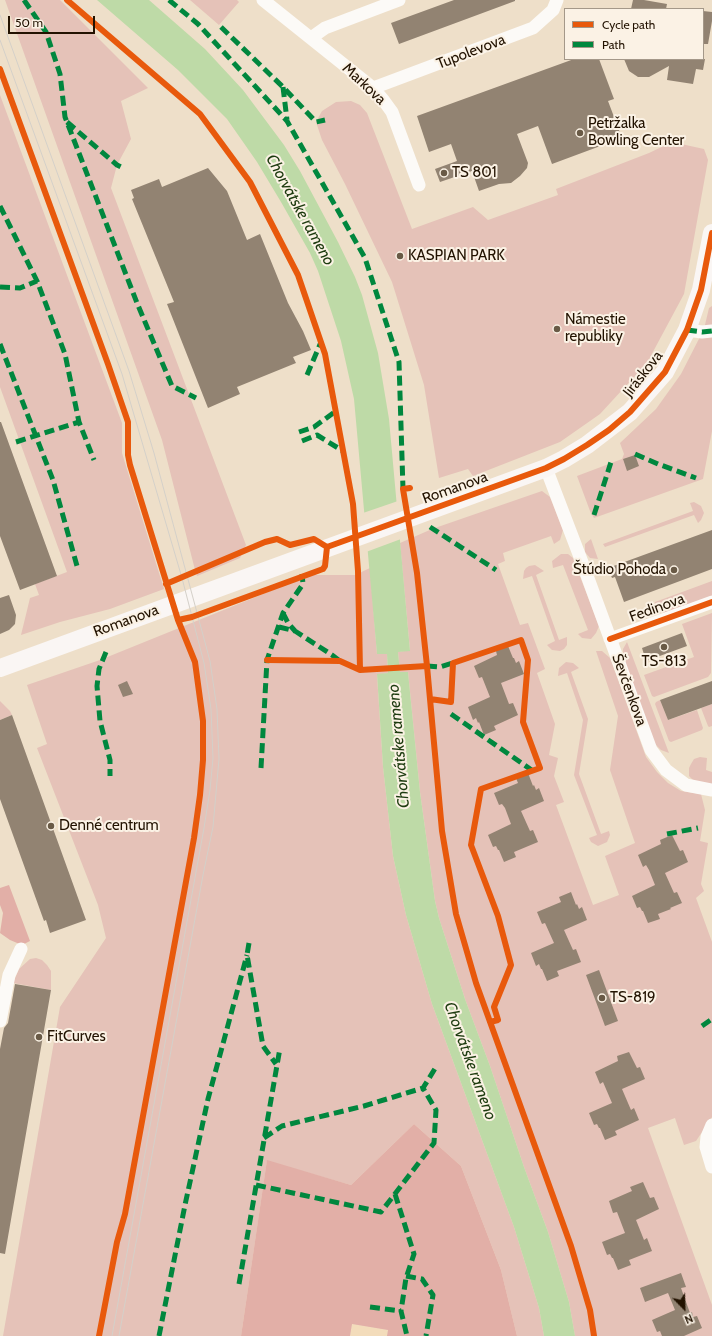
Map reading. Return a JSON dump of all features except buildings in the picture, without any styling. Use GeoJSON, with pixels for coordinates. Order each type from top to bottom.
{"type":"FeatureCollection","features":[{"type":"Feature","properties":{"kind":"street","name":"Markova"},"geometry":{"type":"LineString","coordinates":[[263,0],[373,88],[392,112],[420,185]]}},
{"type":"Feature","properties":{"kind":"street"},"geometry":{"type":"LineString","coordinates":[[311,38],[325,28],[399,0]]}},
{"type":"Feature","properties":{"kind":"street","name":"Tupolevova"},"geometry":{"type":"LineString","coordinates":[[373,88],[533,28],[552,10],[557,0]]}},
{"type":"Feature","properties":{"kind":"street","name":"Jiráskova"},"geometry":{"type":"LineString","coordinates":[[546,468],[564,460],[587,445],[630,412],[665,372],[687,330],[701,290],[712,233]]}},
{"type":"Feature","properties":{"kind":"street"},"geometry":{"type":"LineString","coordinates":[[687,330],[702,332],[712,331]]}},
{"type":"Feature","properties":{"kind":"street","name":"Romanova"},"geometry":{"type":"LineString","coordinates":[[0,668],[546,468]]}},
{"type":"Feature","properties":{"kind":"street","name":"Ševčenkova"},"geometry":{"type":"LineString","coordinates":[[546,468],[651,750],[666,770],[686,784],[712,790]]}},
{"type":"Feature","properties":{"kind":"street","name":"Fedinova"},"geometry":{"type":"LineString","coordinates":[[610,639],[712,602]]}},
{"type":"Feature","properties":{"kind":"street"},"geometry":{"type":"LineString","coordinates":[[0,1021],[9,975],[21,949]]}},
{"type":"Feature","properties":{"kind":"street"},"geometry":{"type":"LineString","coordinates":[[712,1125],[706,1143],[707,1153],[712,1167]]}},
{"type":"Feature","properties":{"kind":"shaded area"},"geometry":{"type":"Polygon","coordinates":[[[5,0],[60,0],[148,88],[121,101],[131,139],[117,165],[111,188],[246,545],[240,558],[197,576],[162,440],[5,0]]]}},
{"type":"Feature","properties":{"kind":"shaded area"},"geometry":{"type":"Polygon","coordinates":[[[190,0],[237,0],[239,2],[219,25],[190,0]]]}},
{"type":"Feature","properties":{"kind":"shaded area"},"geometry":{"type":"Polygon","coordinates":[[[0,95],[122,423],[122,453],[164,589],[110,609],[60,622],[21,635],[30,598],[39,595],[35,584],[67,572],[0,387],[0,95]]]}},
{"type":"Feature","properties":{"kind":"shaded area","name":"Námestie republiky"},"geometry":{"type":"Polygon","coordinates":[[[351,101],[360,105],[367,113],[412,229],[473,207],[488,220],[558,195],[556,189],[649,153],[672,142],[704,149],[708,160],[684,294],[647,363],[600,414],[560,442],[473,476],[468,469],[439,478],[424,385],[392,282],[322,140],[316,122],[322,111],[336,102],[351,101]]]}},
{"type":"Feature","properties":{"kind":"shaded area"},"geometry":{"type":"Polygon","coordinates":[[[712,306],[712,431],[703,479],[594,518],[577,476],[622,459],[624,454],[620,443],[656,409],[681,374],[704,329],[709,308],[712,306]]]}},
{"type":"Feature","properties":{"kind":"shaded area"},"geometry":{"type":"Polygon","coordinates":[[[542,491],[550,497],[563,530],[560,540],[554,544],[551,536],[503,553],[505,561],[498,564],[520,625],[528,623],[545,669],[537,673],[555,724],[549,755],[558,758],[554,776],[564,802],[556,805],[593,905],[619,895],[605,856],[635,843],[610,770],[618,716],[596,651],[602,651],[610,658],[646,757],[657,772],[668,783],[681,791],[701,794],[705,810],[700,841],[708,843],[701,884],[704,891],[696,898],[712,942],[712,1117],[696,1141],[684,1145],[675,1118],[648,1128],[712,1305],[712,1336],[575,1336],[569,1302],[548,1232],[465,999],[435,901],[420,792],[408,672],[400,672],[398,652],[410,650],[400,543],[432,529],[542,491]]]}},
{"type":"Feature","properties":{"kind":"shaded area"},"geometry":{"type":"Polygon","coordinates":[[[694,502],[701,506],[704,513],[698,523],[694,515],[605,547],[603,544],[693,511],[690,503],[694,502]]]}},
{"type":"Feature","properties":{"kind":"shaded area"},"geometry":{"type":"Polygon","coordinates":[[[591,539],[598,559],[590,558],[585,552],[585,544],[591,539]]]}},
{"type":"Feature","properties":{"kind":"shaded area"},"geometry":{"type":"Polygon","coordinates":[[[561,554],[568,554],[573,558],[599,626],[591,639],[582,638],[578,634],[588,630],[563,565],[553,568],[552,561],[561,554]]]}},
{"type":"Feature","properties":{"kind":"shaded area"},"geometry":{"type":"Polygon","coordinates":[[[535,565],[544,571],[536,575],[559,640],[567,637],[567,645],[560,651],[552,650],[547,645],[555,641],[532,576],[523,579],[526,568],[535,565]]]}},
{"type":"Feature","properties":{"kind":"shaded area"},"geometry":{"type":"Polygon","coordinates":[[[370,568],[377,654],[387,654],[388,673],[377,675],[383,767],[393,856],[406,915],[432,1004],[514,1227],[539,1308],[544,1336],[517,1336],[501,1270],[461,1166],[414,1124],[351,1185],[267,1161],[241,1336],[3,1336],[60,1007],[106,938],[98,905],[37,748],[47,744],[27,685],[100,660],[310,575],[355,575],[370,568]]]}},
{"type":"Feature","properties":{"kind":"shaded area"},"geometry":{"type":"Polygon","coordinates":[[[712,581],[712,596],[664,613],[658,612],[655,609],[655,602],[712,581]]]}},
{"type":"Feature","properties":{"kind":"shaded area"},"geometry":{"type":"Polygon","coordinates":[[[712,613],[711,673],[708,677],[654,697],[652,696],[644,675],[694,657],[682,624],[712,613]]]}},
{"type":"Feature","properties":{"kind":"shaded area"},"geometry":{"type":"Polygon","coordinates":[[[627,642],[669,753],[661,750],[655,744],[623,657],[623,649],[627,642]]]}},
{"type":"Feature","properties":{"kind":"shaded area"},"geometry":{"type":"Polygon","coordinates":[[[566,662],[573,663],[579,668],[571,672],[588,719],[579,774],[601,834],[609,831],[610,835],[607,842],[598,846],[591,842],[589,838],[597,835],[574,775],[583,720],[567,673],[558,676],[559,668],[566,662]]]}},
{"type":"Feature","properties":{"kind":"shaded area"},"geometry":{"type":"Polygon","coordinates":[[[660,700],[668,720],[697,710],[703,728],[702,730],[671,742],[669,741],[655,704],[660,700]]]}},
{"type":"Feature","properties":{"kind":"shaded area"},"geometry":{"type":"Polygon","coordinates":[[[0,701],[12,715],[0,720],[0,701]]]}},
{"type":"Feature","properties":{"kind":"shaded area"},"geometry":{"type":"Polygon","coordinates":[[[712,704],[712,726],[709,727],[701,708],[712,704]]]}},
{"type":"Feature","properties":{"kind":"shaded area"},"geometry":{"type":"Polygon","coordinates":[[[700,757],[707,758],[706,770],[712,772],[712,785],[694,781],[689,776],[689,768],[691,764],[694,759],[700,757]]]}},
{"type":"Feature","properties":{"kind":"shaded area"},"geometry":{"type":"Polygon","coordinates":[[[9,885],[30,941],[22,945],[10,940],[0,933],[3,913],[0,905],[0,888],[9,885]]]}},
{"type":"Feature","properties":{"kind":"shaded area"},"geometry":{"type":"Polygon","coordinates":[[[36,958],[42,960],[51,971],[51,990],[13,983],[19,969],[30,959],[36,958]]]}},
{"type":"Feature","properties":{"kind":"shaded area"},"geometry":{"type":"Polygon","coordinates":[[[414,1124],[461,1166],[501,1270],[517,1336],[387,1336],[388,1330],[352,1324],[350,1336],[241,1336],[267,1160],[351,1185],[414,1124]]]}},
{"type":"Feature","properties":{"kind":"shaded area"},"geometry":{"type":"Polygon","coordinates":[[[352,1324],[388,1330],[387,1336],[350,1336],[352,1324]]]}},
{"type":"Feature","properties":{"kind":"water","name":"Chorvátske rameno"},"geometry":{"type":"Polygon","coordinates":[[[97,0],[149,0],[205,49],[243,90],[284,145],[300,171],[338,242],[362,295],[378,353],[389,419],[410,651],[398,652],[400,672],[408,672],[420,792],[435,901],[465,999],[548,1232],[569,1302],[575,1336],[544,1336],[539,1308],[514,1227],[432,1004],[406,915],[393,856],[383,767],[377,674],[388,673],[387,654],[377,654],[354,399],[341,341],[318,271],[310,253],[281,202],[257,162],[227,119],[178,70],[97,0]]]}},
{"type":"Feature","properties":{"kind":"pier"},"geometry":{"type":"Polygon","coordinates":[[[398,501],[401,539],[366,552],[363,513],[398,501]]]}},
{"type":"Feature","properties":{"kind":"tram line"},"geometry":{"type":"LineString","coordinates":[[0,15],[129,371],[154,453],[210,661],[217,709],[219,759],[213,827],[119,1336]]}},
{"type":"Feature","properties":{"kind":"tram line"},"geometry":{"type":"LineString","coordinates":[[0,40],[122,374],[182,578],[204,663],[211,709],[213,758],[210,790],[112,1336]]}},
{"type":"Feature","properties":{"kind":"marked path"},"geometry":{"type":"LineString","coordinates":[[24,0],[46,32],[60,74],[65,117],[137,303],[172,386],[196,398]]}},
{"type":"Feature","properties":{"kind":"marked path"},"geometry":{"type":"LineString","coordinates":[[169,0],[198,24],[287,121],[365,258],[399,362],[403,489]]}},
{"type":"Feature","properties":{"kind":"marked path"},"geometry":{"type":"LineString","coordinates":[[221,27],[283,87],[316,122],[325,120]]}},
{"type":"Feature","properties":{"kind":"marked path"},"geometry":{"type":"LineString","coordinates":[[283,87],[287,120]]}},
{"type":"Feature","properties":{"kind":"marked path"},"geometry":{"type":"LineString","coordinates":[[67,122],[117,165],[123,168]]}},
{"type":"Feature","properties":{"kind":"marked path"},"geometry":{"type":"LineString","coordinates":[[0,206],[37,281],[65,354],[79,422],[94,460]]}},
{"type":"Feature","properties":{"kind":"marked path"},"geometry":{"type":"LineString","coordinates":[[0,287],[20,288],[37,281]]}},
{"type":"Feature","properties":{"kind":"marked path"},"geometry":{"type":"LineString","coordinates":[[687,330],[702,332],[712,331]]}},
{"type":"Feature","properties":{"kind":"marked path"},"geometry":{"type":"LineString","coordinates":[[307,375],[321,342]]}},
{"type":"Feature","properties":{"kind":"marked path"},"geometry":{"type":"LineString","coordinates":[[0,344],[53,480],[77,566]]}},
{"type":"Feature","properties":{"kind":"marked path"},"geometry":{"type":"LineString","coordinates":[[299,432],[314,427],[336,411]]}},
{"type":"Feature","properties":{"kind":"marked path"},"geometry":{"type":"LineString","coordinates":[[16,442],[79,422]]}},
{"type":"Feature","properties":{"kind":"marked path"},"geometry":{"type":"LineString","coordinates":[[302,441],[317,435],[343,451]]}},
{"type":"Feature","properties":{"kind":"marked path"},"geometry":{"type":"LineString","coordinates":[[635,454],[696,478]]}},
{"type":"Feature","properties":{"kind":"marked path"},"geometry":{"type":"LineString","coordinates":[[594,515],[611,462]]}},
{"type":"Feature","properties":{"kind":"marked path"},"geometry":{"type":"LineString","coordinates":[[430,527],[496,570]]}},
{"type":"Feature","properties":{"kind":"marked path"},"geometry":{"type":"LineString","coordinates":[[261,768],[267,660],[283,613],[303,584],[302,574]]}},
{"type":"Feature","properties":{"kind":"marked path"},"geometry":{"type":"LineString","coordinates":[[283,613],[288,623],[295,631]]}},
{"type":"Feature","properties":{"kind":"marked path"},"geometry":{"type":"LineString","coordinates":[[279,627],[295,631],[340,661]]}},
{"type":"Feature","properties":{"kind":"marked path"},"geometry":{"type":"LineString","coordinates":[[106,652],[99,669],[97,686],[100,721],[110,760],[110,776]]}},
{"type":"Feature","properties":{"kind":"marked path"},"geometry":{"type":"LineString","coordinates":[[427,666],[440,667],[453,663]]}},
{"type":"Feature","properties":{"kind":"marked path"},"geometry":{"type":"LineString","coordinates":[[451,714],[533,771]]}},
{"type":"Feature","properties":{"kind":"marked path"},"geometry":{"type":"LineString","coordinates":[[667,834],[698,828]]}},
{"type":"Feature","properties":{"kind":"marked path"},"geometry":{"type":"LineString","coordinates":[[249,943],[247,955],[263,1046],[276,1064]]}},
{"type":"Feature","properties":{"kind":"marked path"},"geometry":{"type":"LineString","coordinates":[[159,1336],[208,1099],[247,955]]}},
{"type":"Feature","properties":{"kind":"marked path"},"geometry":{"type":"LineString","coordinates":[[702,1026],[712,1019]]}},
{"type":"Feature","properties":{"kind":"marked path"},"geometry":{"type":"LineString","coordinates":[[239,1284],[280,1048]]}},
{"type":"Feature","properties":{"kind":"marked path"},"geometry":{"type":"LineString","coordinates":[[264,1138],[282,1126],[364,1106],[423,1088],[436,1067]]}},
{"type":"Feature","properties":{"kind":"marked path"},"geometry":{"type":"LineString","coordinates":[[256,1185],[381,1212],[434,1143],[436,1110],[423,1088]]}},
{"type":"Feature","properties":{"kind":"marked path"},"geometry":{"type":"LineString","coordinates":[[395,1194],[414,1254],[406,1278],[401,1311],[407,1336]]}},
{"type":"Feature","properties":{"kind":"marked path"},"geometry":{"type":"LineString","coordinates":[[406,1276],[422,1279],[433,1295],[426,1336]]}},
{"type":"Feature","properties":{"kind":"marked path"},"geometry":{"type":"LineString","coordinates":[[370,1307],[401,1311]]}},
{"type":"Feature","properties":{"kind":"cycle path"},"geometry":{"type":"LineString","coordinates":[[67,0],[200,114],[250,182],[298,275],[325,354],[353,504],[358,571],[360,670]]}},
{"type":"Feature","properties":{"kind":"cycle path"},"geometry":{"type":"LineString","coordinates":[[0,69],[128,422],[128,455],[130,465],[178,620],[195,662],[203,721],[203,760],[194,838],[125,1214],[117,1242],[99,1336]]}},
{"type":"Feature","properties":{"kind":"cycle path"},"geometry":{"type":"LineString","coordinates":[[327,547],[546,468],[564,459],[609,430],[630,412],[665,372],[687,330],[701,290],[712,233]]}},
{"type":"Feature","properties":{"kind":"cycle path"},"geometry":{"type":"LineString","coordinates":[[410,488],[403,489],[417,573],[427,666]]}},
{"type":"Feature","properties":{"kind":"cycle path"},"geometry":{"type":"LineString","coordinates":[[166,584],[265,542],[277,539],[290,545],[314,539],[327,547]]}},
{"type":"Feature","properties":{"kind":"cycle path"},"geometry":{"type":"LineString","coordinates":[[178,620],[192,617],[323,569],[325,566],[327,547]]}},
{"type":"Feature","properties":{"kind":"cycle path"},"geometry":{"type":"LineString","coordinates":[[610,639],[712,602]]}},
{"type":"Feature","properties":{"kind":"cycle path"},"geometry":{"type":"LineString","coordinates":[[430,699],[451,702],[453,663],[521,640],[528,660],[523,722],[540,768],[481,789],[471,845],[498,916],[511,965],[494,1007],[498,1020],[490,1022]]}},
{"type":"Feature","properties":{"kind":"cycle path"},"geometry":{"type":"LineString","coordinates":[[267,660],[340,661],[360,670],[427,666],[442,831],[456,914],[476,983],[571,1246],[590,1310],[594,1336]]}},
{"type":"Feature","properties":{"kind":"place","name":"Petržalka Bowling Center"},"geometry":{"type":"Point","coordinates":[580,133]}},
{"type":"Feature","properties":{"kind":"place","name":"TS 801"},"geometry":{"type":"Point","coordinates":[444,173]}},
{"type":"Feature","properties":{"kind":"place","name":"KASPIAN PARK"},"geometry":{"type":"Point","coordinates":[400,256]}},
{"type":"Feature","properties":{"kind":"place","name":"Námestie republiky"},"geometry":{"type":"Point","coordinates":[557,329]}},
{"type":"Feature","properties":{"kind":"place","name":"Štúdio Pohoda"},"geometry":{"type":"Point","coordinates":[674,570]}},
{"type":"Feature","properties":{"kind":"place","name":"TS-813"},"geometry":{"type":"Point","coordinates":[664,647]}},
{"type":"Feature","properties":{"kind":"place","name":"Denné centrum"},"geometry":{"type":"Point","coordinates":[51,826]}},
{"type":"Feature","properties":{"kind":"place","name":"TS-819"},"geometry":{"type":"Point","coordinates":[602,998]}},
{"type":"Feature","properties":{"kind":"place","name":"FitCurves"},"geometry":{"type":"Point","coordinates":[39,1037]}}]}
